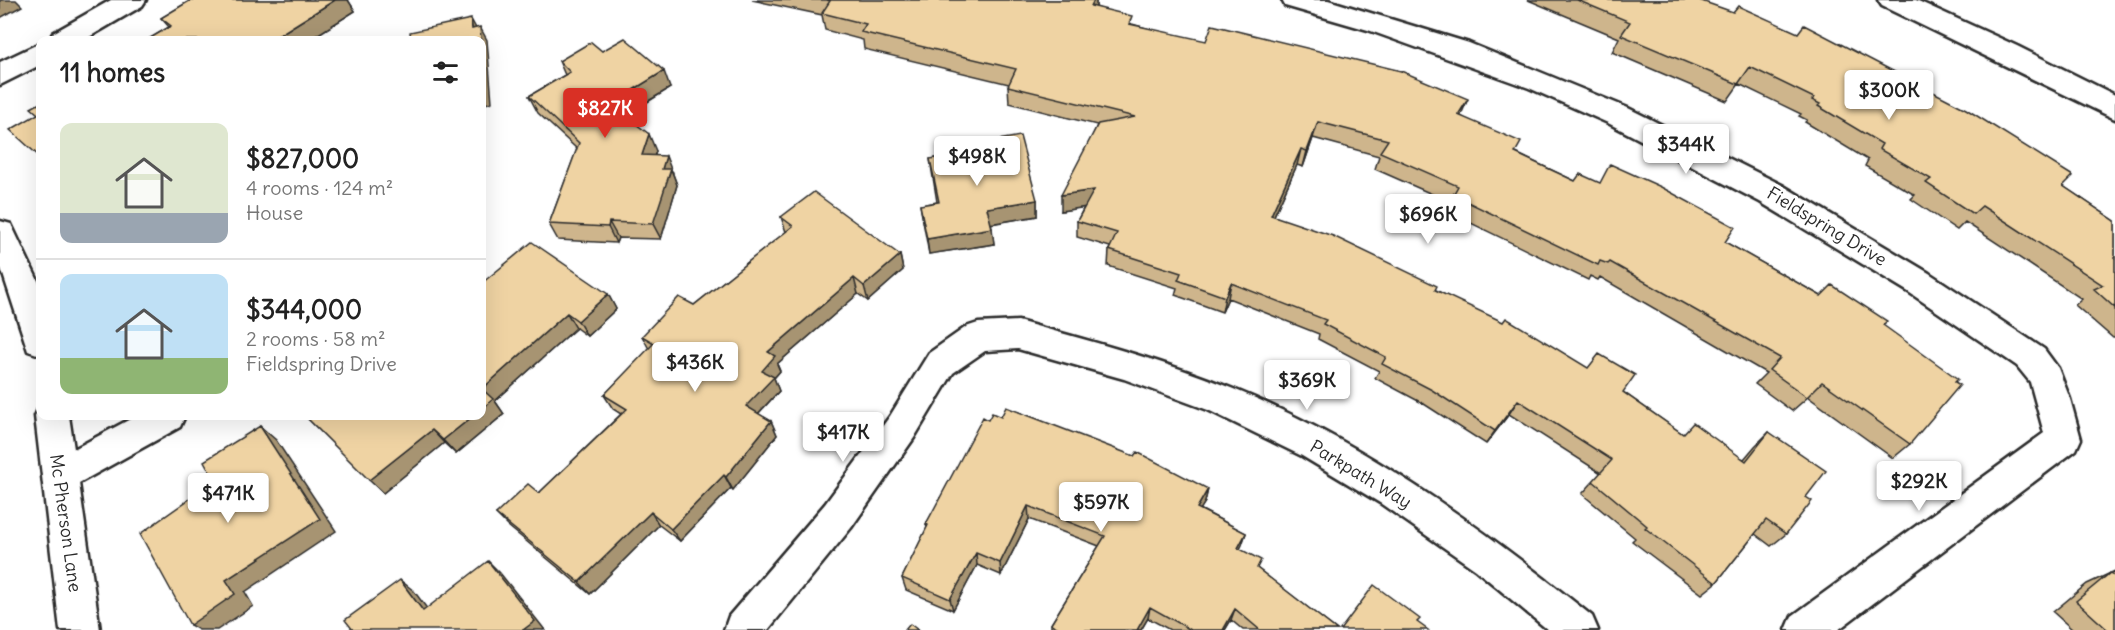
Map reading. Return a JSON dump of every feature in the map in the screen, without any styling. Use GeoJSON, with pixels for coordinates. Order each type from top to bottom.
{"type":"FeatureCollection","features":[{"type":"Feature","properties":{"kind":"street"},"geometry":{"type":"LineString","coordinates":[[70,36],[132,0]]}},
{"type":"Feature","properties":{"kind":"street","name":"Fieldspring Drive"},"geometry":{"type":"LineString","coordinates":[[1295,0],[1404,32],[1511,70],[1598,106],[1738,175],[1875,253],[1973,317],[2036,363],[2054,401],[2064,439],[1806,630]]}},
{"type":"Feature","properties":{"kind":"street"},"geometry":{"type":"LineString","coordinates":[[1892,0],[2007,53],[2115,108]]}},
{"type":"Feature","properties":{"kind":"street"},"geometry":{"type":"LineString","coordinates":[[0,75],[36,55]]}},
{"type":"Feature","properties":{"kind":"street"},"geometry":{"type":"LineString","coordinates":[[0,233],[16,261],[36,319]]}},
{"type":"Feature","properties":{"kind":"street","name":"Parkpath Way"},"geometry":{"type":"LineString","coordinates":[[743,630],[838,516],[902,427],[941,363],[978,337],[1018,335],[1126,365],[1220,399],[1314,444],[1393,490],[1489,557],[1578,630]]}},
{"type":"Feature","properties":{"kind":"street","name":"Mc Pherson Lane"},"geometry":{"type":"LineString","coordinates":[[53,420],[80,630]]}},
{"type":"Feature","properties":{"kind":"street"},"geometry":{"type":"LineString","coordinates":[[60,475],[161,420]]}},
{"type":"Feature","properties":{"kind":"building"},"geometry":{"type":"Polygon","coordinates":[[[191,0],[335,0],[277,36],[154,36],[171,26],[161,18],[191,0]]]}},
{"type":"Feature","properties":{"kind":"building"},"geometry":{"type":"Polygon","coordinates":[[[827,0],[1094,0],[1091,6],[1132,16],[1129,24],[1206,41],[1212,25],[1401,71],[1468,99],[1458,115],[1521,142],[1515,153],[1575,181],[1580,174],[1600,183],[1610,164],[1661,187],[1735,227],[1725,242],[1821,296],[1832,285],[1887,321],[1883,325],[1958,379],[1955,382],[1960,385],[1910,444],[1822,382],[1807,397],[1769,370],[1780,358],[1610,262],[1608,264],[1600,261],[1598,265],[1453,195],[1458,186],[1380,152],[1388,140],[1318,122],[1307,151],[1301,149],[1271,215],[1333,236],[1437,286],[1435,290],[1503,322],[1506,318],[1588,368],[1599,354],[1635,375],[1623,392],[1683,434],[1693,423],[1746,461],[1769,432],[1826,471],[1806,497],[1812,501],[1786,534],[1766,520],[1716,583],[1645,528],[1647,526],[1593,481],[1612,460],[1518,400],[1495,431],[1432,390],[1382,364],[1386,357],[1323,324],[1326,320],[1231,283],[1225,297],[1178,280],[1181,273],[1109,250],[1117,233],[1077,221],[1094,190],[1061,195],[1098,124],[1135,117],[1008,86],[1016,69],[861,32],[866,24],[822,13],[830,1],[827,0]]]}},
{"type":"Feature","properties":{"kind":"building"},"geometry":{"type":"Polygon","coordinates":[[[1577,0],[1699,0],[1733,12],[1738,6],[1798,33],[1804,25],[1966,109],[2073,176],[2063,186],[2115,221],[2115,308],[2094,289],[2103,285],[1982,206],[1973,214],[1926,183],[1931,179],[1879,149],[1882,144],[1818,106],[1820,104],[1812,100],[1814,98],[1750,67],[1738,84],[1621,35],[1630,22],[1577,0]]]}},
{"type":"Feature","properties":{"kind":"building"},"geometry":{"type":"Polygon","coordinates":[[[471,19],[472,29],[480,27],[481,36],[410,36],[410,32],[471,19]]]}},
{"type":"Feature","properties":{"kind":"building"},"geometry":{"type":"Polygon","coordinates":[[[625,38],[664,71],[610,104],[649,134],[642,155],[666,156],[662,169],[671,169],[653,224],[609,222],[608,227],[549,224],[579,143],[529,96],[570,72],[559,61],[591,42],[602,51],[625,38]]]}},
{"type":"Feature","properties":{"kind":"building"},"geometry":{"type":"Polygon","coordinates":[[[36,115],[36,153],[10,130],[36,115]]]}},
{"type":"Feature","properties":{"kind":"building"},"geometry":{"type":"Polygon","coordinates":[[[1020,136],[1037,200],[987,208],[992,228],[927,239],[920,205],[939,202],[930,159],[972,152],[970,145],[1020,136]]]}},
{"type":"Feature","properties":{"kind":"building"},"geometry":{"type":"Polygon","coordinates":[[[814,192],[900,255],[864,286],[854,278],[768,352],[775,356],[762,371],[774,377],[746,406],[771,421],[726,477],[724,475],[671,529],[651,512],[579,582],[496,514],[528,484],[539,493],[627,409],[604,395],[654,343],[642,336],[679,297],[694,305],[793,226],[781,217],[814,192]]]}},
{"type":"Feature","properties":{"kind":"building"},"geometry":{"type":"Polygon","coordinates":[[[532,242],[608,294],[578,321],[567,313],[486,385],[486,280],[532,242]]]}},
{"type":"Feature","properties":{"kind":"building"},"geometry":{"type":"Polygon","coordinates":[[[486,393],[493,399],[486,405],[486,393]]]}},
{"type":"Feature","properties":{"kind":"building"},"geometry":{"type":"Polygon","coordinates":[[[1006,407],[1134,456],[1137,452],[1208,489],[1197,508],[1246,533],[1238,548],[1261,560],[1257,568],[1337,630],[1260,630],[1235,609],[1223,630],[1191,630],[1150,607],[1137,630],[1062,630],[1051,624],[1105,536],[1028,506],[1000,563],[976,553],[950,599],[902,578],[928,525],[926,524],[983,417],[988,420],[992,413],[1001,417],[1006,407]]]}},
{"type":"Feature","properties":{"kind":"building"},"geometry":{"type":"Polygon","coordinates":[[[309,420],[468,420],[443,440],[432,430],[369,480],[309,420]]]}},
{"type":"Feature","properties":{"kind":"building"},"geometry":{"type":"Polygon","coordinates":[[[260,426],[320,519],[226,580],[235,594],[190,625],[140,534],[215,481],[204,461],[260,426]]]}},
{"type":"Feature","properties":{"kind":"building"},"geometry":{"type":"Polygon","coordinates":[[[488,561],[535,621],[523,630],[353,630],[345,620],[400,580],[423,611],[488,561]]]}},
{"type":"Feature","properties":{"kind":"building"},"geometry":{"type":"Polygon","coordinates":[[[2110,573],[2115,575],[2115,630],[2108,630],[2076,601],[2110,573]]]}},
{"type":"Feature","properties":{"kind":"building"},"geometry":{"type":"Polygon","coordinates":[[[1374,585],[1420,619],[1417,622],[1428,630],[1340,630],[1374,585]]]}},
{"type":"Feature","properties":{"kind":"building"},"geometry":{"type":"Polygon","coordinates":[[[910,624],[918,630],[905,630],[910,624]]]}}]}
